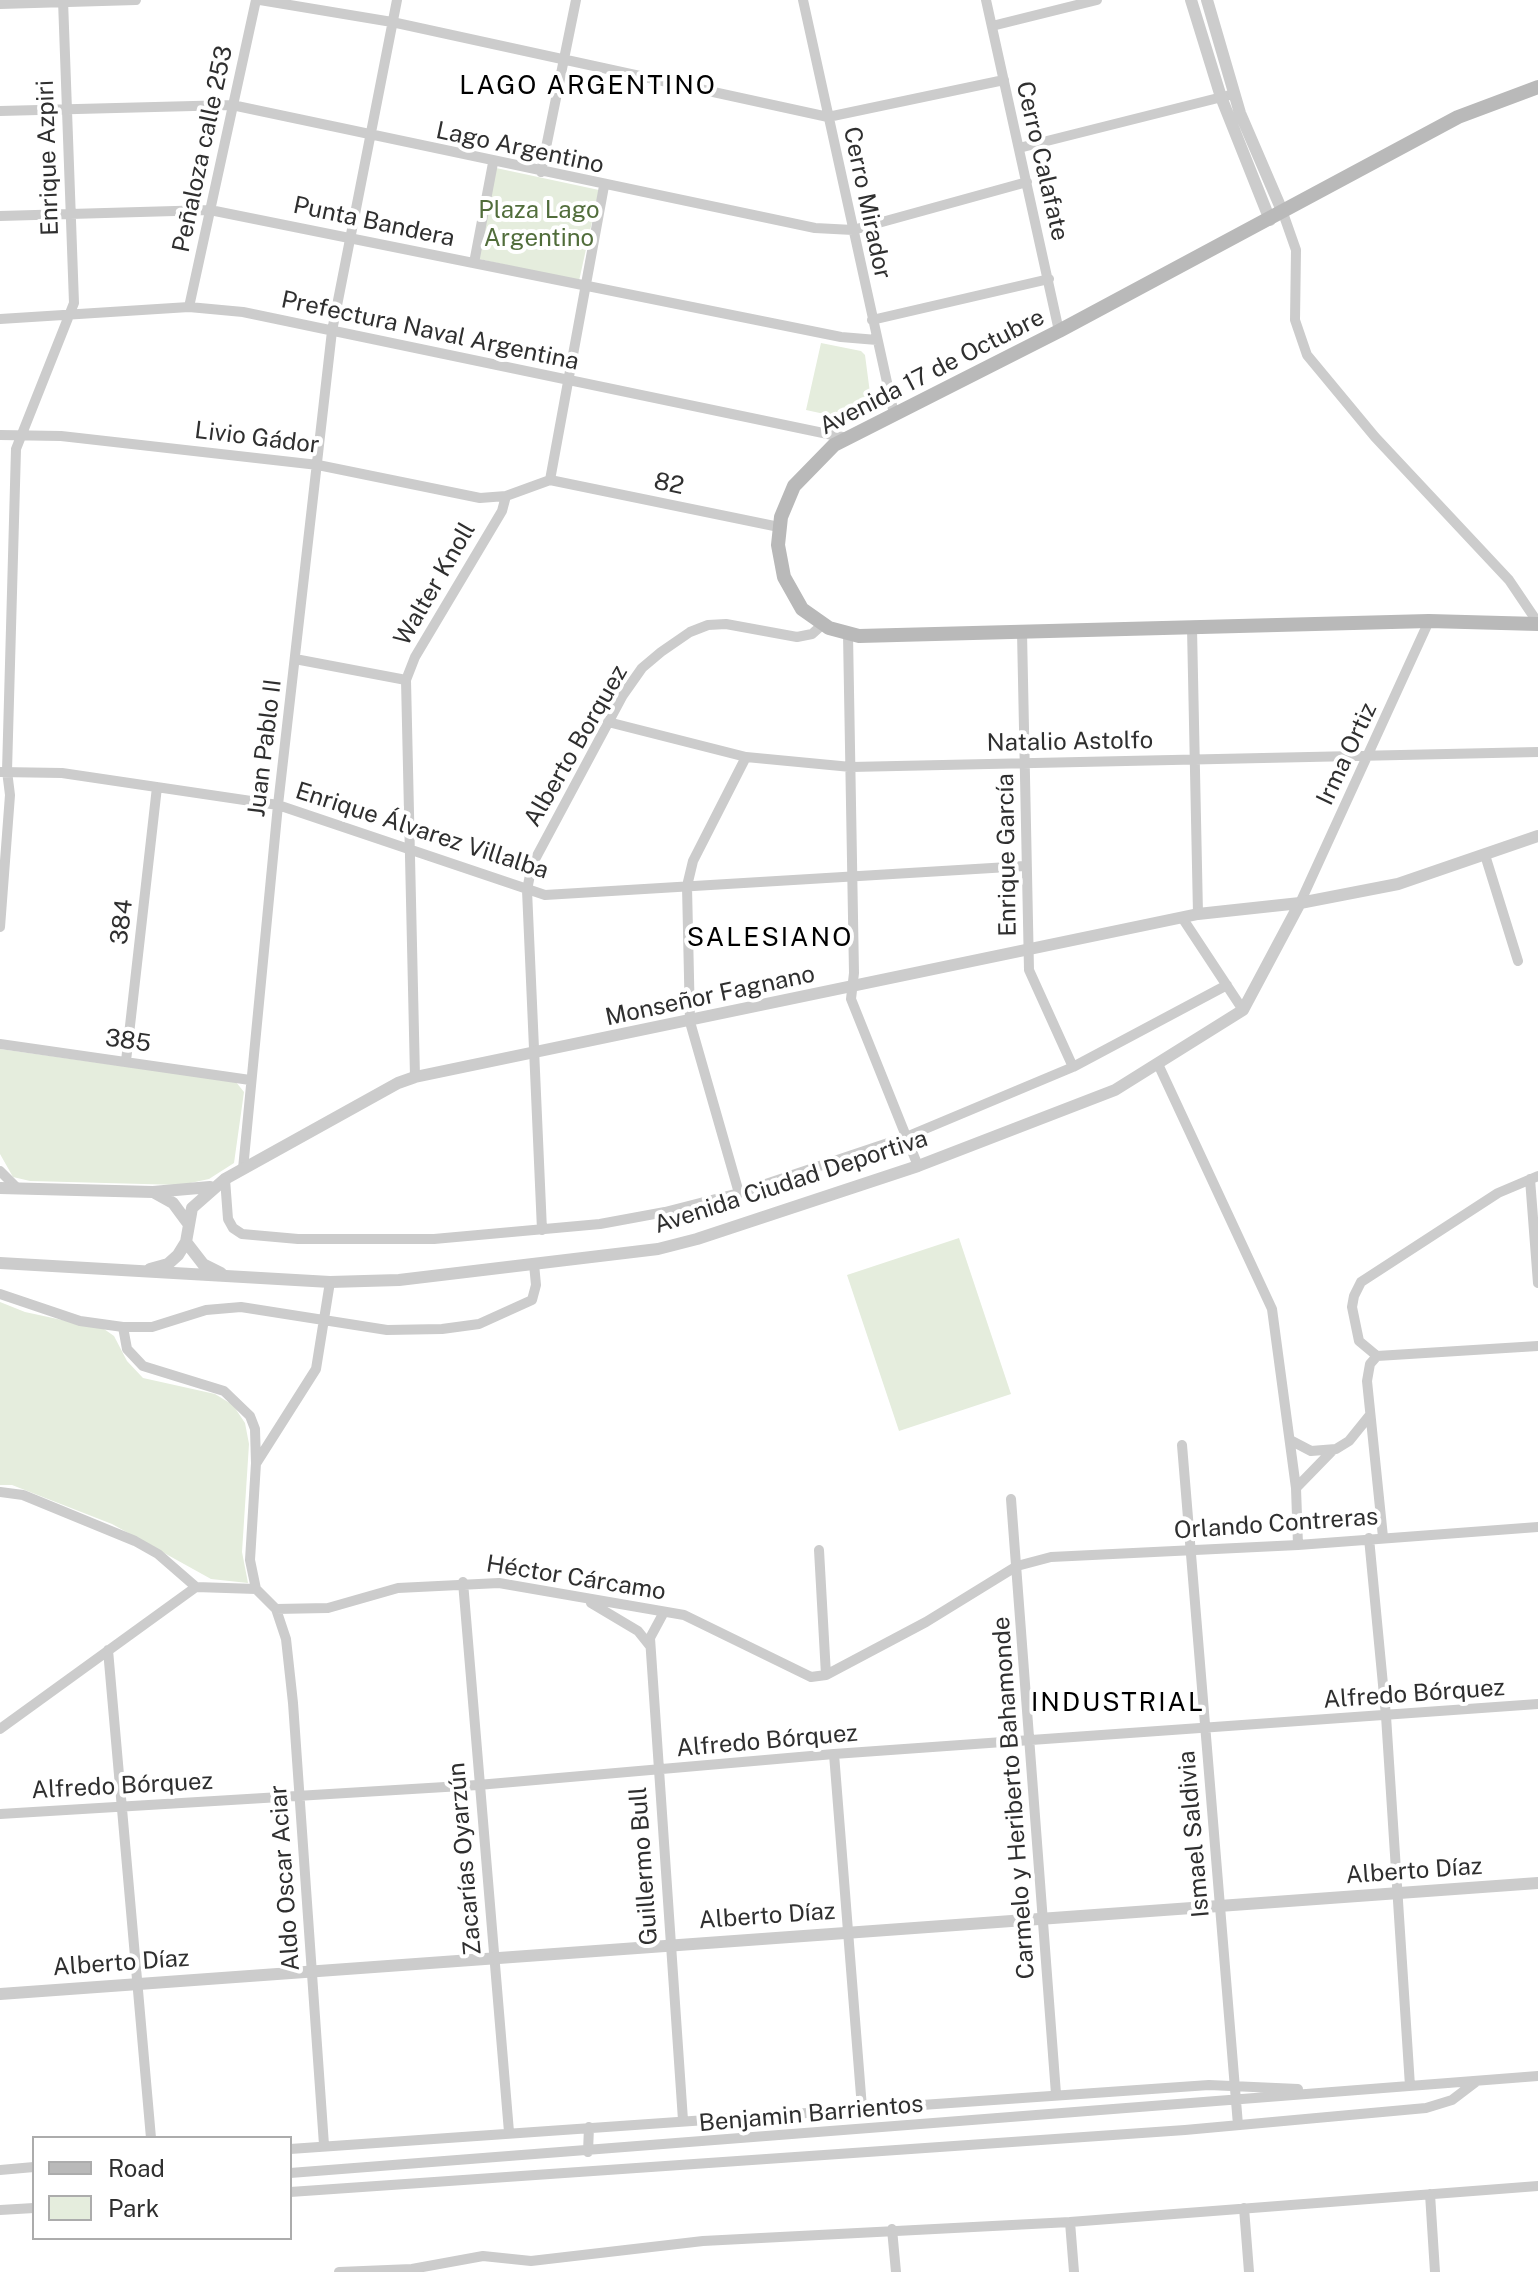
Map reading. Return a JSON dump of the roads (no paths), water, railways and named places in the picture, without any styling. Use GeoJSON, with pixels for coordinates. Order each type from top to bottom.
{"type":"FeatureCollection","features":[{"type":"Feature","properties":{"kind":"main road","name":"Avenida 17 de Octubre"},"geometry":{"type":"LineString","coordinates":[[1537,623],[1429,621],[848,634],[822,625],[802,609],[788,587],[779,555],[779,527],[788,497],[799,478],[824,452],[847,438],[1059,331],[1458,117],[1538,87]]}},
{"type":"Feature","properties":{"kind":"street"},"geometry":{"type":"LineString","coordinates":[[0,4],[136,0]]}},
{"type":"Feature","properties":{"kind":"street"},"geometry":{"type":"LineString","coordinates":[[258,0],[392,22],[828,117],[1004,80]]}},
{"type":"Feature","properties":{"kind":"street","name":"Peñaloza calle 253"},"geometry":{"type":"LineString","coordinates":[[189,307],[258,0]]}},
{"type":"Feature","properties":{"kind":"street","name":"Juan Pablo II"},"geometry":{"type":"LineString","coordinates":[[243,1169],[278,805],[332,331],[397,0]]}},
{"type":"Feature","properties":{"kind":"street"},"geometry":{"type":"LineString","coordinates":[[541,172],[576,0]]}},
{"type":"Feature","properties":{"kind":"street","name":"Cerro Mirador"},"geometry":{"type":"LineString","coordinates":[[802,0],[894,414]]}},
{"type":"Feature","properties":{"kind":"street","name":"Cerro Calafate"},"geometry":{"type":"LineString","coordinates":[[986,0],[1059,331]]}},
{"type":"Feature","properties":{"kind":"street"},"geometry":{"type":"LineString","coordinates":[[992,26],[1097,0]]}},
{"type":"Feature","properties":{"kind":"street"},"geometry":{"type":"LineString","coordinates":[[1191,0],[1277,216],[1296,250],[1295,320],[1307,355],[1375,437],[1509,580],[1525,600],[1537,623]]}},
{"type":"Feature","properties":{"kind":"street"},"geometry":{"type":"LineString","coordinates":[[1207,0],[1228,96]]}},
{"type":"Feature","properties":{"kind":"street","name":"Enrique Azpiri"},"geometry":{"type":"LineString","coordinates":[[0,927],[10,795],[3,772],[5,665],[14,548],[15,458],[21,435],[74,303],[63,1]]}},
{"type":"Feature","properties":{"kind":"street"},"geometry":{"type":"LineString","coordinates":[[1019,148],[1228,96]]}},
{"type":"Feature","properties":{"kind":"street","name":"Lago Argentino"},"geometry":{"type":"LineString","coordinates":[[0,111],[232,105],[493,163],[815,228],[853,230],[1027,182]]}},
{"type":"Feature","properties":{"kind":"street"},"geometry":{"type":"LineString","coordinates":[[474,263],[493,163]]}},
{"type":"Feature","properties":{"kind":"street"},"geometry":{"type":"LineString","coordinates":[[506,496],[550,480],[604,186]]}},
{"type":"Feature","properties":{"kind":"street","name":"Punta Bandera"},"geometry":{"type":"LineString","coordinates":[[0,216],[210,210],[841,337],[877,340]]}},
{"type":"Feature","properties":{"kind":"street"},"geometry":{"type":"LineString","coordinates":[[872,320],[1049,279]]}},
{"type":"Feature","properties":{"kind":"street","name":"Prefectura Naval Argentina"},"geometry":{"type":"LineString","coordinates":[[0,319],[189,307],[243,312],[847,438]]}},
{"type":"Feature","properties":{"kind":"street","name":"Livio Gádor"},"geometry":{"type":"LineString","coordinates":[[0,435],[318,465],[480,498],[506,496]]}},
{"type":"Feature","properties":{"kind":"street","name":"82"},"geometry":{"type":"LineString","coordinates":[[550,480],[779,527]]}},
{"type":"Feature","properties":{"kind":"street","name":"Walter Knoll"},"geometry":{"type":"LineString","coordinates":[[415,1077],[406,680],[415,657],[502,511],[506,496]]}},
{"type":"Feature","properties":{"kind":"street"},"geometry":{"type":"LineString","coordinates":[[0,548],[14,548]]}},
{"type":"Feature","properties":{"kind":"street","name":"Irma Ortiz"},"geometry":{"type":"LineString","coordinates":[[1300,903],[1429,621]]}},
{"type":"Feature","properties":{"kind":"street","name":"Alberto Borquez"},"geometry":{"type":"LineString","coordinates":[[542,1230],[527,890],[532,865],[608,722],[642,668],[690,632],[718,624],[802,637],[812,634],[822,625]]}},
{"type":"Feature","properties":{"kind":"street"},"geometry":{"type":"LineString","coordinates":[[1192,628],[1198,914]]}},
{"type":"Feature","properties":{"kind":"street","name":"Enrique García"},"geometry":{"type":"LineString","coordinates":[[1022,632],[1025,866],[1031,979],[1073,1067]]}},
{"type":"Feature","properties":{"kind":"street"},"geometry":{"type":"LineString","coordinates":[[848,634],[854,973],[850,989],[853,1007],[918,1166]]}},
{"type":"Feature","properties":{"kind":"street"},"geometry":{"type":"LineString","coordinates":[[295,659],[406,680]]}},
{"type":"Feature","properties":{"kind":"street","name":"Natalio Astolfo"},"geometry":{"type":"LineString","coordinates":[[608,722],[746,757],[851,767],[1538,752]]}},
{"type":"Feature","properties":{"kind":"street"},"geometry":{"type":"LineString","coordinates":[[739,1193],[690,1022],[687,886],[693,861],[746,757]]}},
{"type":"Feature","properties":{"kind":"street","name":"Enrique Álvarez Villalba"},"geometry":{"type":"LineString","coordinates":[[3,772],[62,773],[278,805],[545,895],[1025,866]]}},
{"type":"Feature","properties":{"kind":"street","name":"384"},"geometry":{"type":"LineString","coordinates":[[126,1061],[157,787]]}},
{"type":"Feature","properties":{"kind":"street","name":"Monseñor Fagnano"},"geometry":{"type":"LineString","coordinates":[[0,1188],[153,1192],[221,1182],[398,1083],[415,1077],[850,989],[1198,914],[1300,903],[1398,884],[1538,836]]}},
{"type":"Feature","properties":{"kind":"street"},"geometry":{"type":"LineString","coordinates":[[1485,855],[1518,961]]}},
{"type":"Feature","properties":{"kind":"street","name":"Avenida Ciudad Deportiva"},"geometry":{"type":"LineString","coordinates":[[150,1269],[330,1282],[399,1280],[684,1242],[918,1166],[1082,1105],[1158,1064],[1243,1010],[1300,903]]}},
{"type":"Feature","properties":{"kind":"street"},"geometry":{"type":"LineString","coordinates":[[1183,919],[1243,1010]]}},
{"type":"Feature","properties":{"kind":"street","name":"Avenida Ciudad Deportiva"},"geometry":{"type":"LineString","coordinates":[[221,1182],[228,1219],[242,1234],[313,1239],[434,1239],[613,1221],[739,1193],[906,1137],[1073,1067],[1227,985]]}},
{"type":"Feature","properties":{"kind":"street","name":"385"},"geometry":{"type":"LineString","coordinates":[[0,1044],[250,1080]]}},
{"type":"Feature","properties":{"kind":"street"},"geometry":{"type":"LineString","coordinates":[[1158,1064],[1272,1309],[1296,1488],[1298,1545]]}},
{"type":"Feature","properties":{"kind":"street"},"geometry":{"type":"LineString","coordinates":[[0,1171],[18,1189]]}},
{"type":"Feature","properties":{"kind":"street"},"geometry":{"type":"LineString","coordinates":[[1538,1283],[1534,1177],[1498,1193],[1361,1282],[1352,1307],[1359,1341],[1377,1356],[1538,1346]]}},
{"type":"Feature","properties":{"kind":"street"},"geometry":{"type":"LineString","coordinates":[[0,1263],[150,1269],[168,1264],[186,1242],[187,1222],[200,1197],[221,1182]]}},
{"type":"Feature","properties":{"kind":"street"},"geometry":{"type":"LineString","coordinates":[[153,1192],[173,1203],[187,1222]]}},
{"type":"Feature","properties":{"kind":"street"},"geometry":{"type":"LineString","coordinates":[[186,1242],[203,1264],[228,1276]]}},
{"type":"Feature","properties":{"kind":"street"},"geometry":{"type":"LineString","coordinates":[[0,1294],[80,1321],[123,1327],[152,1327],[224,1307],[270,1309],[387,1330],[479,1324],[532,1300],[536,1285],[534,1264]]}},
{"type":"Feature","properties":{"kind":"street"},"geometry":{"type":"LineString","coordinates":[[256,1463],[309,1383],[319,1361],[330,1282]]}},
{"type":"Feature","properties":{"kind":"street"},"geometry":{"type":"LineString","coordinates":[[123,1327],[127,1349],[143,1366],[224,1391],[238,1402],[255,1429],[256,1463],[249,1543],[256,1589],[276,1609]]}},
{"type":"Feature","properties":{"kind":"street"},"geometry":{"type":"LineString","coordinates":[[1377,1356],[1367,1373],[1383,1537]]}},
{"type":"Feature","properties":{"kind":"street"},"geometry":{"type":"LineString","coordinates":[[1296,1488],[1333,1450],[1349,1441],[1370,1415]]}},
{"type":"Feature","properties":{"kind":"street"},"geometry":{"type":"LineString","coordinates":[[1290,1440],[1311,1451],[1333,1450]]}},
{"type":"Feature","properties":{"kind":"street","name":"Ismael Saldivia"},"geometry":{"type":"LineString","coordinates":[[1182,1445],[1238,2125]]}},
{"type":"Feature","properties":{"kind":"street"},"geometry":{"type":"LineString","coordinates":[[0,1492],[23,1495],[135,1541],[158,1554],[196,1587]]}},
{"type":"Feature","properties":{"kind":"street","name":"Carmelo y Heriberto Bahamonde"},"geometry":{"type":"LineString","coordinates":[[1011,1499],[1056,2094]]}},
{"type":"Feature","properties":{"kind":"street","name":"Orlando Contreras"},"geometry":{"type":"LineString","coordinates":[[1017,1566],[1051,1557],[1298,1545],[1538,1527]]}},
{"type":"Feature","properties":{"kind":"street"},"geometry":{"type":"LineString","coordinates":[[1369,1538],[1386,1716],[1410,2086]]}},
{"type":"Feature","properties":{"kind":"street"},"geometry":{"type":"LineString","coordinates":[[819,1550],[826,1675],[926,1622],[1017,1566]]}},
{"type":"Feature","properties":{"kind":"street","name":"Héctor Cárcamo"},"geometry":{"type":"LineString","coordinates":[[276,1609],[328,1608],[398,1588],[463,1582],[499,1583],[697,1620],[797,1673],[826,1675]]}},
{"type":"Feature","properties":{"kind":"street","name":"Zacarías Oyarzún"},"geometry":{"type":"LineString","coordinates":[[463,1582],[509,2132]]}},
{"type":"Feature","properties":{"kind":"street"},"geometry":{"type":"LineString","coordinates":[[0,1729],[196,1587],[256,1589]]}},
{"type":"Feature","properties":{"kind":"street"},"geometry":{"type":"LineString","coordinates":[[583,1599],[638,1631],[650,1646]]}},
{"type":"Feature","properties":{"kind":"street","name":"Aldo Oscar Aciar"},"geometry":{"type":"LineString","coordinates":[[276,1609],[286,1639],[324,2145]]}},
{"type":"Feature","properties":{"kind":"street","name":"Guillermo Bull"},"geometry":{"type":"LineString","coordinates":[[664,1612],[653,1627],[650,1646],[683,2120]]}},
{"type":"Feature","properties":{"kind":"street"},"geometry":{"type":"LineString","coordinates":[[108,1650],[151,2136]]}},
{"type":"Feature","properties":{"kind":"street","name":"Alfredo Bórquez"},"geometry":{"type":"LineString","coordinates":[[0,1814],[478,1785],[834,1754],[1206,1731],[1538,1704]]}},
{"type":"Feature","properties":{"kind":"street"},"geometry":{"type":"LineString","coordinates":[[834,1754],[862,2108]]}},
{"type":"Feature","properties":{"kind":"street","name":"Alberto Díaz"},"geometry":{"type":"LineString","coordinates":[[0,1994],[1538,1883]]}},
{"type":"Feature","properties":{"kind":"street","name":"Benjamin Barrientos"},"geometry":{"type":"LineString","coordinates":[[292,2173],[1538,2076]]}},
{"type":"Feature","properties":{"kind":"street"},"geometry":{"type":"LineString","coordinates":[[292,2192],[1238,2125],[1426,2108],[1452,2100],[1477,2081]]}},
{"type":"Feature","properties":{"kind":"street","name":"Benjamin Barrientos"},"geometry":{"type":"LineString","coordinates":[[292,2149],[1056,2094],[1235,2085],[1336,2092]]}},
{"type":"Feature","properties":{"kind":"street"},"geometry":{"type":"LineString","coordinates":[[588,2152],[589,2127]]}},
{"type":"Feature","properties":{"kind":"street"},"geometry":{"type":"LineString","coordinates":[[0,2170],[32,2167]]}},
{"type":"Feature","properties":{"kind":"street"},"geometry":{"type":"LineString","coordinates":[[346,2271],[412,2269],[483,2256],[531,2266],[703,2241],[1070,2222],[1538,2186]]}},
{"type":"Feature","properties":{"kind":"street"},"geometry":{"type":"LineString","coordinates":[[1430,2194],[1435,2272]]}},
{"type":"Feature","properties":{"kind":"street"},"geometry":{"type":"LineString","coordinates":[[0,2210],[32,2208]]}},
{"type":"Feature","properties":{"kind":"street"},"geometry":{"type":"LineString","coordinates":[[1244,2208],[1249,2272]]}},
{"type":"Feature","properties":{"kind":"street"},"geometry":{"type":"LineString","coordinates":[[1070,2222],[1074,2272]]}},
{"type":"Feature","properties":{"kind":"street"},"geometry":{"type":"LineString","coordinates":[[892,2229],[896,2272]]}},
{"type":"Feature","properties":{"kind":"district","name":"LAGO ARGENTINO"},"geometry":{"type":"Point","coordinates":[588,86]}},
{"type":"Feature","properties":{"kind":"district","name":"SALESIANO"},"geometry":{"type":"Point","coordinates":[770,938]}},
{"type":"Feature","properties":{"kind":"district","name":"INDUSTRIAL"},"geometry":{"type":"Point","coordinates":[1118,1703]}},
{"type":"Feature","properties":{"kind":"park label","name":"Plaza Lago Argentino"},"geometry":{"type":"Point","coordinates":[539,225]}}]}
